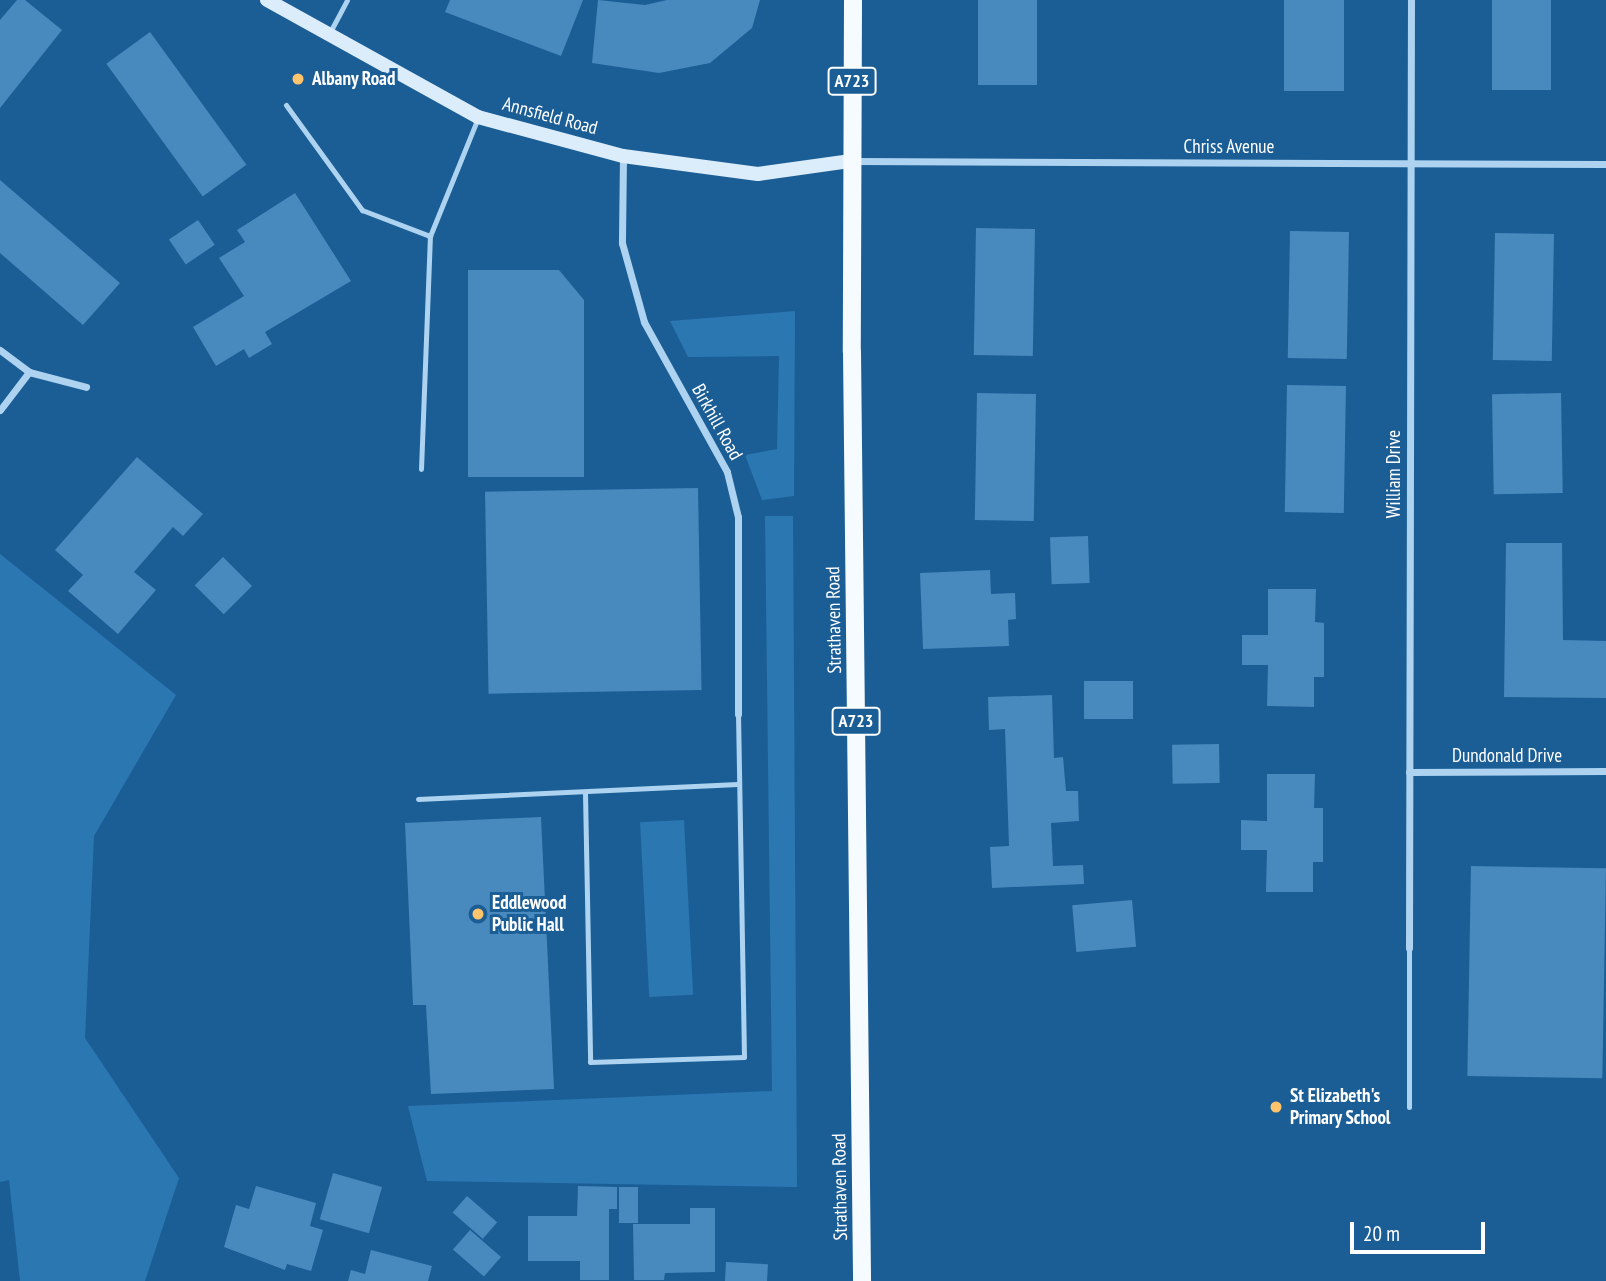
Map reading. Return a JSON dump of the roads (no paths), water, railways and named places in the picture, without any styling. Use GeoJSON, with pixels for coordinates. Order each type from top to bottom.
{"type":"FeatureCollection","features":[{"type":"Feature","properties":{"kind":"main road","name":"Strathaven Road"},"geometry":{"type":"LineString","coordinates":[[853,0],[851,161],[862,1281]]}},
{"type":"Feature","properties":{"kind":"street","name":"Annsfield Road"},"geometry":{"type":"LineString","coordinates":[[267,0],[327,37],[478,117],[623,156],[758,174],[851,161]]}},
{"type":"Feature","properties":{"kind":"street","name":"William Drive"},"geometry":{"type":"LineString","coordinates":[[1409,948],[1412,0]]}},
{"type":"Feature","properties":{"kind":"street","name":"Birkhill Road"},"geometry":{"type":"LineString","coordinates":[[623,156],[622,243],[643,322],[727,472],[738,517],[738,714]]}},
{"type":"Feature","properties":{"kind":"street","name":"Chriss Avenue"},"geometry":{"type":"LineString","coordinates":[[851,161],[1606,164]]}},
{"type":"Feature","properties":{"kind":"street"},"geometry":{"type":"LineString","coordinates":[[0,350],[29,372],[86,387]]}},
{"type":"Feature","properties":{"kind":"street"},"geometry":{"type":"LineString","coordinates":[[0,410],[29,372]]}},
{"type":"Feature","properties":{"kind":"street","name":"Dundonald Drive"},"geometry":{"type":"LineString","coordinates":[[1409,772],[1606,771]]}},
{"type":"Feature","properties":{"kind":"lane"},"geometry":{"type":"LineString","coordinates":[[327,37],[347,0]]}},
{"type":"Feature","properties":{"kind":"lane"},"geometry":{"type":"LineString","coordinates":[[286,105],[362,210],[430,236]]}},
{"type":"Feature","properties":{"kind":"lane"},"geometry":{"type":"LineString","coordinates":[[421,469],[430,236],[478,117]]}},
{"type":"Feature","properties":{"kind":"lane"},"geometry":{"type":"LineString","coordinates":[[585,793],[590,1062],[744,1057],[738,714]]}},
{"type":"Feature","properties":{"kind":"lane"},"geometry":{"type":"LineString","coordinates":[[418,799],[738,785]]}},
{"type":"Feature","properties":{"kind":"lane"},"geometry":{"type":"LineString","coordinates":[[1409,948],[1409,1107]]}},
{"type":"Feature","properties":{"kind":"place","name":"Albany Road"},"geometry":{"type":"Point","coordinates":[298,79]}},
{"type":"Feature","properties":{"kind":"place","name":"Eddlewood Public Hall"},"geometry":{"type":"Point","coordinates":[478,914]}},
{"type":"Feature","properties":{"kind":"place","name":"St Elizabeth's Primary School"},"geometry":{"type":"Point","coordinates":[1276,1107]}}]}
